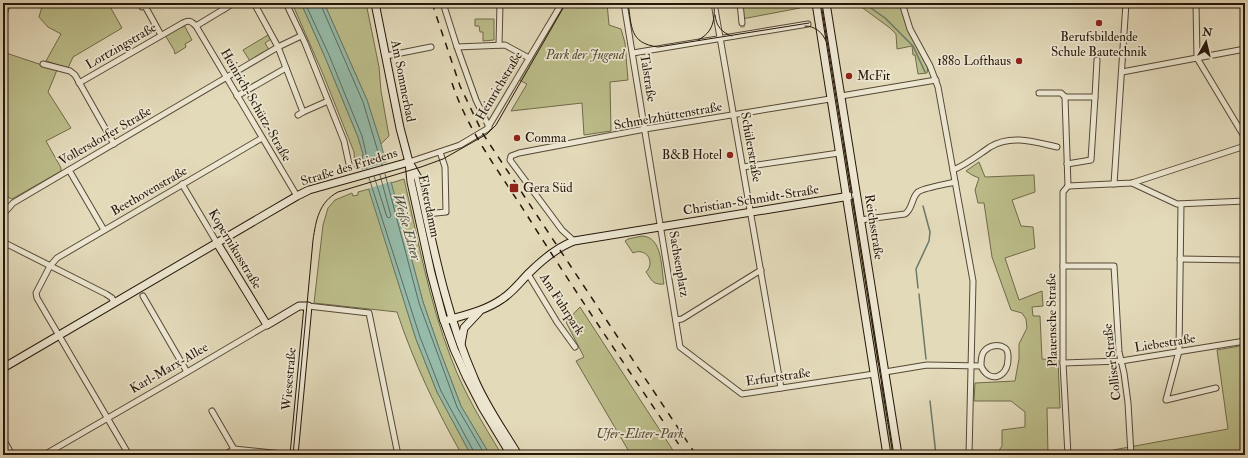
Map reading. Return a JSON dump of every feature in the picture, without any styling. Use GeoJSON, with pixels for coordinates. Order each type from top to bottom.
{"type":"FeatureCollection","features":[{"type":"Feature","properties":{"kind":"main road","name":"Am Sommerbad"},"geometry":{"type":"LineString","coordinates":[[375,3],[400,128],[409,162]]}},
{"type":"Feature","properties":{"kind":"main road","name":"Reichsstraße"},"geometry":{"type":"LineString","coordinates":[[816,3],[887,455]]}},
{"type":"Feature","properties":{"kind":"main road","name":"Reichsstraße"},"geometry":{"type":"LineString","coordinates":[[826,3],[898,455]]}},
{"type":"Feature","properties":{"kind":"main road"},"geometry":{"type":"LineString","coordinates":[[830,99],[841,96]]}},
{"type":"Feature","properties":{"kind":"main road","name":"Straße des Friedens"},"geometry":{"type":"LineString","coordinates":[[3,368],[297,196],[309,190],[409,162]]}},
{"type":"Feature","properties":{"kind":"main road","name":"Elsterdamm"},"geometry":{"type":"LineString","coordinates":[[409,162],[418,178],[446,298],[461,344],[479,389],[518,455]]}},
{"type":"Feature","properties":{"kind":"main road","name":"Elsterdamm"},"geometry":{"type":"LineString","coordinates":[[409,162],[411,182],[434,285],[444,321],[456,354],[473,391],[511,455]]}},
{"type":"Feature","properties":{"kind":"main road","name":"Christian-Schmidt-Straße"},"geometry":{"type":"LineString","coordinates":[[661,227],[856,195]]}},
{"type":"Feature","properties":{"kind":"main road","name":"Sachsenplatz"},"geometry":{"type":"LineString","coordinates":[[574,241],[661,227]]}},
{"type":"Feature","properties":{"kind":"main road","name":"Am Fuhrpark"},"geometry":{"type":"LineString","coordinates":[[444,321],[481,310],[503,299],[528,274],[564,246],[574,241]]}},
{"type":"Feature","properties":{"kind":"main road","name":"Kopernikusstraße"},"geometry":{"type":"LineString","coordinates":[[217,243],[267,325]]}},
{"type":"Feature","properties":{"kind":"main road","name":"Karl-Marx-Allee"},"geometry":{"type":"LineString","coordinates":[[267,325],[299,306],[308,306]]}},
{"type":"Feature","properties":{"kind":"main road","name":"Wiesestraße"},"geometry":{"type":"LineString","coordinates":[[294,455],[308,306]]}},
{"type":"Feature","properties":{"kind":"main road"},"geometry":{"type":"LineString","coordinates":[[461,344],[464,328],[481,310]]}},
{"type":"Feature","properties":{"kind":"main road"},"geometry":{"type":"LineString","coordinates":[[874,374],[885,372]]}},
{"type":"Feature","properties":{"kind":"street"},"geometry":{"type":"LineString","coordinates":[[151,3],[143,4],[161,35]]}},
{"type":"Feature","properties":{"kind":"street"},"geometry":{"type":"LineString","coordinates":[[221,3],[224,9]]}},
{"type":"Feature","properties":{"kind":"street"},"geometry":{"type":"LineString","coordinates":[[196,26],[234,3]]}},
{"type":"Feature","properties":{"kind":"street"},"geometry":{"type":"LineString","coordinates":[[254,3],[278,47],[300,113],[328,101]]}},
{"type":"Feature","properties":{"kind":"street"},"geometry":{"type":"LineString","coordinates":[[286,3],[302,36],[347,149],[349,164]]}},
{"type":"Feature","properties":{"kind":"street"},"geometry":{"type":"LineString","coordinates":[[443,3],[476,100],[489,127]]}},
{"type":"Feature","properties":{"kind":"street"},"geometry":{"type":"LineString","coordinates":[[499,45],[500,3]]}},
{"type":"Feature","properties":{"kind":"street","name":"Heinrichstraße"},"geometry":{"type":"LineString","coordinates":[[409,162],[468,141],[489,127],[562,3]]}},
{"type":"Feature","properties":{"kind":"street","name":"Talstraße"},"geometry":{"type":"LineString","coordinates":[[624,3],[661,227]]}},
{"type":"Feature","properties":{"kind":"street","name":"Schülerstraße"},"geometry":{"type":"LineString","coordinates":[[714,3],[781,388]]}},
{"type":"Feature","properties":{"kind":"street"},"geometry":{"type":"LineString","coordinates":[[740,3],[742,23]]}},
{"type":"Feature","properties":{"kind":"street"},"geometry":{"type":"LineString","coordinates":[[902,3],[910,29],[930,66],[938,86],[973,281],[969,455]]}},
{"type":"Feature","properties":{"kind":"street"},"geometry":{"type":"LineString","coordinates":[[1114,184],[1126,3]]}},
{"type":"Feature","properties":{"kind":"street"},"geometry":{"type":"LineString","coordinates":[[1196,3],[1197,58],[1245,138]]}},
{"type":"Feature","properties":{"kind":"street","name":"Lortzingstraße"},"geometry":{"type":"LineString","coordinates":[[114,144],[79,83],[188,21],[192,22],[196,26]]}},
{"type":"Feature","properties":{"kind":"street"},"geometry":{"type":"LineString","coordinates":[[633,53],[721,38],[744,32],[808,24]]}},
{"type":"Feature","properties":{"kind":"street","name":"Heinrich-Schütz-Straße"},"geometry":{"type":"LineString","coordinates":[[196,26],[297,196]]}},
{"type":"Feature","properties":{"kind":"street","name":"Vollersdorfer Straße"},"geometry":{"type":"LineString","coordinates":[[3,221],[5,212],[13,203],[278,47],[302,36]]}},
{"type":"Feature","properties":{"kind":"street"},"geometry":{"type":"LineString","coordinates":[[457,47],[505,45],[529,58]]}},
{"type":"Feature","properties":{"kind":"street"},"geometry":{"type":"LineString","coordinates":[[386,56],[431,47]]}},
{"type":"Feature","properties":{"kind":"street"},"geometry":{"type":"LineString","coordinates":[[1122,72],[1245,48]]}},
{"type":"Feature","properties":{"kind":"street"},"geometry":{"type":"LineString","coordinates":[[1067,164],[1091,160],[1097,60]]}},
{"type":"Feature","properties":{"kind":"street"},"geometry":{"type":"LineString","coordinates":[[43,64],[70,71],[79,83]]}},
{"type":"Feature","properties":{"kind":"street"},"geometry":{"type":"LineString","coordinates":[[237,96],[286,68]]}},
{"type":"Feature","properties":{"kind":"street"},"geometry":{"type":"LineString","coordinates":[[841,96],[936,80]]}},
{"type":"Feature","properties":{"kind":"street"},"geometry":{"type":"LineString","coordinates":[[1038,93],[1061,93],[1065,97],[1095,97]]}},
{"type":"Feature","properties":{"kind":"street","name":"Plauensche Straße"},"geometry":{"type":"LineString","coordinates":[[1065,97],[1068,186],[1063,192],[1062,266],[1068,455]]}},
{"type":"Feature","properties":{"kind":"street","name":"Schmelzhüttenstraße"},"geometry":{"type":"LineString","coordinates":[[574,241],[562,230],[518,171],[510,160],[511,156],[519,153],[645,130],[830,99]]}},
{"type":"Feature","properties":{"kind":"street","name":"Beethovenstraße"},"geometry":{"type":"LineString","coordinates":[[50,266],[57,258],[262,138]]}},
{"type":"Feature","properties":{"kind":"street"},"geometry":{"type":"LineString","coordinates":[[953,170],[960,168],[1003,141],[1021,140],[1058,147]]}},
{"type":"Feature","properties":{"kind":"street"},"geometry":{"type":"LineString","coordinates":[[1068,186],[1132,183],[1245,146]]}},
{"type":"Feature","properties":{"kind":"street"},"geometry":{"type":"LineString","coordinates":[[426,214],[446,212],[445,167],[440,152]]}},
{"type":"Feature","properties":{"kind":"street"},"geometry":{"type":"LineString","coordinates":[[743,167],[839,153]]}},
{"type":"Feature","properties":{"kind":"street"},"geometry":{"type":"LineString","coordinates":[[69,170],[104,230]]}},
{"type":"Feature","properties":{"kind":"street"},"geometry":{"type":"LineString","coordinates":[[860,220],[905,214],[908,212],[915,196],[919,192],[955,182]]}},
{"type":"Feature","properties":{"kind":"street"},"geometry":{"type":"LineString","coordinates":[[1132,183],[1177,204],[1245,202]]}},
{"type":"Feature","properties":{"kind":"street","name":"Kopernikusstraße"},"geometry":{"type":"LineString","coordinates":[[182,184],[217,243]]}},
{"type":"Feature","properties":{"kind":"street"},"geometry":{"type":"LineString","coordinates":[[1181,204],[1179,351],[1166,400],[1216,388]]}},
{"type":"Feature","properties":{"kind":"street","name":"Sachsenplatz"},"geometry":{"type":"LineString","coordinates":[[661,227],[676,320]]}},
{"type":"Feature","properties":{"kind":"street"},"geometry":{"type":"LineString","coordinates":[[3,242],[106,294],[112,298],[114,303]]}},
{"type":"Feature","properties":{"kind":"street"},"geometry":{"type":"LineString","coordinates":[[1180,259],[1245,260]]}},
{"type":"Feature","properties":{"kind":"street"},"geometry":{"type":"LineString","coordinates":[[50,266],[36,293],[37,298],[129,455]]}},
{"type":"Feature","properties":{"kind":"street","name":"Colliser Straße"},"geometry":{"type":"LineString","coordinates":[[1062,266],[1114,266],[1121,361],[1128,403],[1131,455]]}},
{"type":"Feature","properties":{"kind":"street"},"geometry":{"type":"LineString","coordinates":[[676,320],[682,319],[760,270]]}},
{"type":"Feature","properties":{"kind":"street","name":"Am Fuhrpark"},"geometry":{"type":"LineString","coordinates":[[528,274],[556,322],[575,347]]}},
{"type":"Feature","properties":{"kind":"street"},"geometry":{"type":"LineString","coordinates":[[143,296],[187,372]]}},
{"type":"Feature","properties":{"kind":"street"},"geometry":{"type":"LineString","coordinates":[[308,306],[369,313],[398,455]]}},
{"type":"Feature","properties":{"kind":"street","name":"Erfurtstraße"},"geometry":{"type":"LineString","coordinates":[[676,320],[680,347],[742,394],[874,374]]}},
{"type":"Feature","properties":{"kind":"street","name":"Karl-Marx-Allee"},"geometry":{"type":"LineString","coordinates":[[44,455],[267,325]]}},
{"type":"Feature","properties":{"kind":"street","name":"Liebestraße"},"geometry":{"type":"LineString","coordinates":[[1064,363],[1121,361],[1245,341]]}},
{"type":"Feature","properties":{"kind":"street"},"geometry":{"type":"LineString","coordinates":[[997,345],[1007,349],[1008,366],[1006,371],[1002,374],[993,377],[983,372],[980,366],[982,355],[986,349],[997,345]]}},
{"type":"Feature","properties":{"kind":"street"},"geometry":{"type":"LineString","coordinates":[[885,372],[927,365],[980,366]]}},
{"type":"Feature","properties":{"kind":"street"},"geometry":{"type":"LineString","coordinates":[[212,411],[234,449]]}},
{"type":"Feature","properties":{"kind":"street"},"geometry":{"type":"LineString","coordinates":[[3,439],[12,455]]}},
{"type":"Feature","properties":{"kind":"street"},"geometry":{"type":"LineString","coordinates":[[225,455],[234,449],[294,455]]}},
{"type":"Feature","properties":{"kind":"green space"},"geometry":{"type":"Polygon","coordinates":[[[3,3],[11,3],[3,27],[3,3]]]}},
{"type":"Feature","properties":{"kind":"green space"},"geometry":{"type":"Polygon","coordinates":[[[43,3],[108,3],[122,28],[73,57],[68,68],[46,61],[61,34],[48,27],[39,17],[43,3]]]}},
{"type":"Feature","properties":{"kind":"green space"},"geometry":{"type":"Polygon","coordinates":[[[292,3],[301,3],[358,137],[363,154],[361,165],[355,168],[354,152],[323,74],[292,3]]]}},
{"type":"Feature","properties":{"kind":"green space"},"geometry":{"type":"Polygon","coordinates":[[[324,3],[366,3],[379,67],[381,91],[389,136],[381,144],[367,100],[324,3]]]}},
{"type":"Feature","properties":{"kind":"green space","name":"Park der Jugend"},"geometry":{"type":"Polygon","coordinates":[[[564,3],[607,3],[609,25],[621,29],[625,43],[628,80],[610,82],[611,131],[584,135],[582,103],[511,111],[527,84],[519,80],[564,3]]]}},
{"type":"Feature","properties":{"kind":"green space"},"geometry":{"type":"Polygon","coordinates":[[[741,3],[799,3],[800,8],[742,19],[741,3]]]}},
{"type":"Feature","properties":{"kind":"green space"},"geometry":{"type":"Polygon","coordinates":[[[856,3],[901,3],[928,67],[927,73],[918,74],[912,46],[897,49],[896,34],[856,3]]]}},
{"type":"Feature","properties":{"kind":"green space"},"geometry":{"type":"Polygon","coordinates":[[[475,19],[494,19],[494,40],[483,41],[483,32],[480,32],[479,26],[475,26],[475,19]]]}},
{"type":"Feature","properties":{"kind":"green space"},"geometry":{"type":"Polygon","coordinates":[[[182,25],[183,27],[184,25],[192,40],[185,44],[186,47],[175,54],[165,35],[182,25]]]}},
{"type":"Feature","properties":{"kind":"green space"},"geometry":{"type":"Polygon","coordinates":[[[268,35],[271,39],[265,43],[269,50],[250,61],[243,50],[268,35]]]}},
{"type":"Feature","properties":{"kind":"green space"},"geometry":{"type":"Polygon","coordinates":[[[3,52],[57,70],[48,92],[71,128],[46,141],[61,168],[61,171],[12,199],[3,195],[3,52]]]}},
{"type":"Feature","properties":{"kind":"green space"},"geometry":{"type":"Polygon","coordinates":[[[848,146],[853,184],[846,185],[840,148],[848,146]]]}},
{"type":"Feature","properties":{"kind":"green space"},"geometry":{"type":"Polygon","coordinates":[[[979,162],[985,177],[1034,175],[1035,192],[1012,200],[1021,226],[1033,227],[1035,248],[1005,258],[1019,300],[1042,291],[1043,306],[1032,307],[1033,316],[1040,316],[1042,359],[1058,360],[1060,408],[1047,408],[1048,455],[996,455],[1002,446],[1002,430],[1025,427],[1025,412],[1011,401],[974,401],[975,383],[1015,381],[1019,359],[1019,344],[1027,328],[1026,319],[1022,313],[1011,310],[992,257],[984,203],[978,203],[975,190],[979,178],[966,171],[979,162]]]}},
{"type":"Feature","properties":{"kind":"green space"},"geometry":{"type":"Polygon","coordinates":[[[404,179],[424,270],[443,336],[456,371],[468,396],[502,455],[490,455],[461,406],[440,351],[423,302],[391,183],[404,179]]]}},
{"type":"Feature","properties":{"kind":"green space"},"geometry":{"type":"Polygon","coordinates":[[[369,189],[416,339],[437,392],[471,455],[462,455],[443,420],[418,368],[397,312],[314,303],[323,225],[328,208],[335,200],[352,193],[353,196],[358,195],[358,192],[369,189]]]}},
{"type":"Feature","properties":{"kind":"green space"},"geometry":{"type":"Polygon","coordinates":[[[854,204],[875,321],[872,322],[878,362],[876,362],[851,205],[854,204]]]}},
{"type":"Feature","properties":{"kind":"green space"},"geometry":{"type":"Polygon","coordinates":[[[642,236],[649,238],[657,247],[660,254],[664,284],[655,283],[646,272],[650,264],[648,256],[642,252],[633,253],[625,241],[642,236]]]}},
{"type":"Feature","properties":{"kind":"green space","name":"Ufer-Elster-Park"},"geometry":{"type":"Polygon","coordinates":[[[580,307],[676,455],[631,455],[576,361],[584,357],[566,322],[580,307]]]}},
{"type":"Feature","properties":{"kind":"green space"},"geometry":{"type":"Polygon","coordinates":[[[1245,345],[1245,455],[1112,455],[1113,450],[1228,429],[1217,350],[1245,345]]]}},
{"type":"Feature","properties":{"kind":"green space"},"geometry":{"type":"Polygon","coordinates":[[[883,383],[891,421],[886,421],[881,384],[883,383]]]}},
{"type":"Feature","properties":{"kind":"green space"},"geometry":{"type":"Polygon","coordinates":[[[891,423],[897,455],[889,455],[884,424],[891,423]]]}},
{"type":"Feature","properties":{"kind":"water"},"geometry":{"type":"Polygon","coordinates":[[[301,3],[324,3],[367,100],[381,144],[423,302],[461,406],[490,455],[471,455],[437,392],[416,339],[361,165],[363,154],[358,137],[301,3]]]}},
{"type":"Feature","properties":{"kind":"pier"},"geometry":{"type":"Polygon","coordinates":[[[388,162],[393,181],[367,189],[361,170],[388,162]]]}},
{"type":"Feature","properties":{"kind":"waterway"},"geometry":{"type":"LineString","coordinates":[[859,3],[868,6],[885,18],[913,46],[925,72]]}},
{"type":"Feature","properties":{"kind":"waterway"},"geometry":{"type":"LineString","coordinates":[[918,288],[916,269],[929,241],[930,232],[923,206]]}},
{"type":"Feature","properties":{"kind":"waterway"},"geometry":{"type":"LineString","coordinates":[[919,294],[926,359]]}},
{"type":"Feature","properties":{"kind":"waterway"},"geometry":{"type":"LineString","coordinates":[[930,401],[936,455]]}},
{"type":"Feature","properties":{"kind":"tunnel"},"geometry":{"type":"LineString","coordinates":[[742,23],[743,29]]}},
{"type":"Feature","properties":{"kind":"tram line"},"geometry":{"type":"LineString","coordinates":[[293,455],[313,240],[317,219],[326,201],[338,192],[443,159],[487,134],[496,125],[566,3]]}},
{"type":"Feature","properties":{"kind":"tram line"},"geometry":{"type":"LineString","coordinates":[[628,3],[632,26],[637,38],[642,42],[658,47],[809,23]]}},
{"type":"Feature","properties":{"kind":"tram line"},"geometry":{"type":"LineString","coordinates":[[698,40],[707,33],[714,20],[714,3]]}},
{"type":"Feature","properties":{"kind":"tram line"},"geometry":{"type":"LineString","coordinates":[[821,3],[893,455]]}},
{"type":"Feature","properties":{"kind":"tram line"},"geometry":{"type":"LineString","coordinates":[[715,15],[720,28],[725,33],[732,36]]}},
{"type":"Feature","properties":{"kind":"tram line"},"geometry":{"type":"LineString","coordinates":[[805,26],[818,30],[826,41]]}},
{"type":"Feature","properties":{"kind":"railway"},"geometry":{"type":"LineString","coordinates":[[432,3],[460,86],[483,134],[696,455]]}},
{"type":"Feature","properties":{"kind":"railway"},"geometry":{"type":"LineString","coordinates":[[452,83],[467,120],[487,154],[587,309],[686,455]]}},
{"type":"Feature","properties":{"kind":"place","name":"Berufsbildende Schule Bautechnik"},"geometry":{"type":"Point","coordinates":[1099,23]}},
{"type":"Feature","properties":{"kind":"place","name":"1880 Lofthaus"},"geometry":{"type":"Point","coordinates":[1019,61]}},
{"type":"Feature","properties":{"kind":"place","name":"McFit"},"geometry":{"type":"Point","coordinates":[849,76]}},
{"type":"Feature","properties":{"kind":"place","name":"Comma"},"geometry":{"type":"Point","coordinates":[517,138]}},
{"type":"Feature","properties":{"kind":"place","name":"B&B Hotel"},"geometry":{"type":"Point","coordinates":[730,155]}},
{"type":"Feature","properties":{"kind":"place","name":"Gera Süd"},"geometry":{"type":"Point","coordinates":[514,188]}},
{"type":"Feature","properties":{"kind":"water label","name":"Weiße Elster"},"geometry":{"type":"Point","coordinates":[407,227]}}]}
